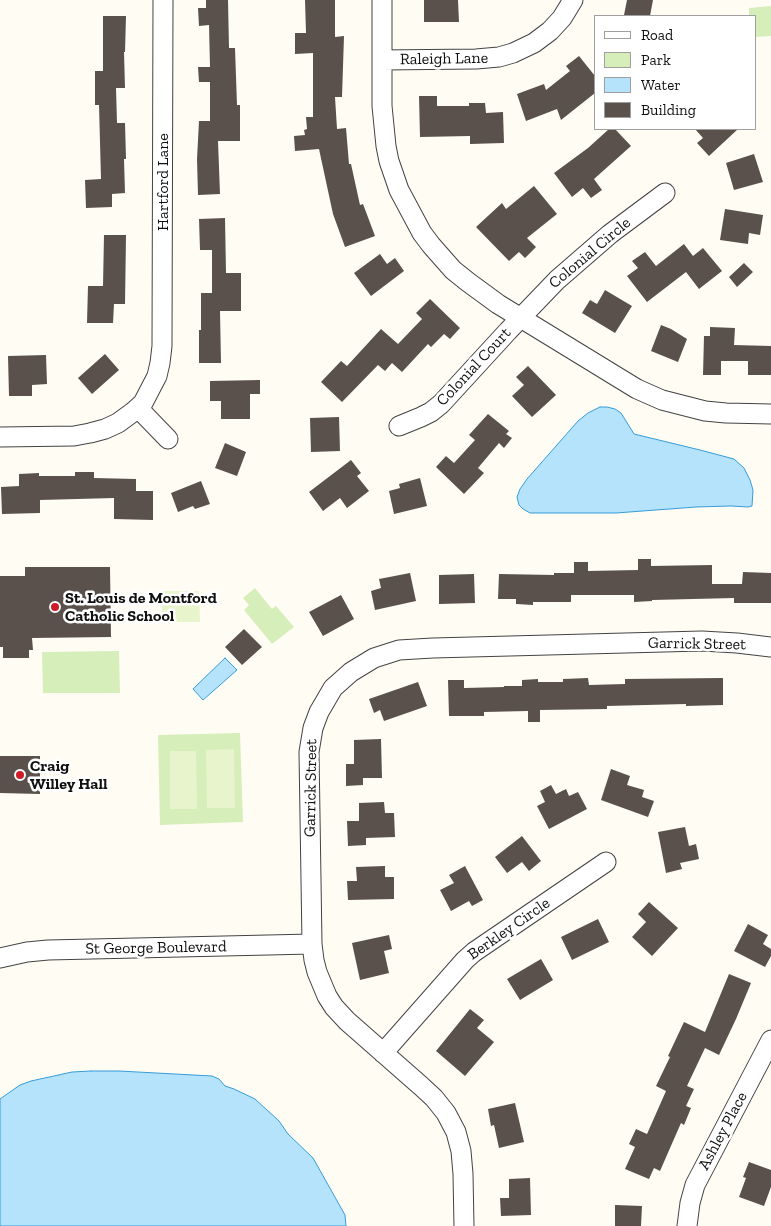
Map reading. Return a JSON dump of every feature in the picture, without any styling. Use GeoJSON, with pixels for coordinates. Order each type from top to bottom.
{"type":"FeatureCollection","features":[{"type":"Feature","properties":{"kind":"street","name":"Hartford Lane"},"geometry":{"type":"LineString","coordinates":[[0,437],[74,436],[105,429],[118,423],[143,403],[157,376],[162,336],[163,0]]}},
{"type":"Feature","properties":{"kind":"street"},"geometry":{"type":"LineString","coordinates":[[382,0],[382,106],[386,146],[392,171],[399,190],[422,232],[454,270],[498,304],[520,318],[630,385],[662,400],[704,411],[726,414],[771,414]]}},
{"type":"Feature","properties":{"kind":"street","name":"Raleigh Lane"},"geometry":{"type":"LineString","coordinates":[[382,60],[476,59],[499,57],[513,53],[534,43],[550,31],[573,0]]}},
{"type":"Feature","properties":{"kind":"street","name":"Colonial Circle"},"geometry":{"type":"LineString","coordinates":[[520,318],[575,263],[665,193]]}},
{"type":"Feature","properties":{"kind":"street","name":"Colonial Court"},"geometry":{"type":"LineString","coordinates":[[399,426],[431,412],[441,404],[520,318]]}},
{"type":"Feature","properties":{"kind":"street"},"geometry":{"type":"LineString","coordinates":[[138,408],[168,439]]}},
{"type":"Feature","properties":{"kind":"street","name":"Garrick Street"},"geometry":{"type":"LineString","coordinates":[[464,1226],[461,1151],[456,1132],[446,1113],[434,1098],[347,1021],[334,1007],[317,972],[312,944],[309,752],[313,728],[319,712],[333,688],[351,672],[374,658],[399,650],[702,641],[771,647]]}},
{"type":"Feature","properties":{"kind":"street","name":"Berkley Circle"},"geometry":{"type":"LineString","coordinates":[[383,1053],[474,952],[606,862]]}},
{"type":"Feature","properties":{"kind":"street","name":"St George Boulevard"},"geometry":{"type":"LineString","coordinates":[[0,958],[26,952],[48,950],[312,944]]}},
{"type":"Feature","properties":{"kind":"street","name":"Ashley Place"},"geometry":{"type":"LineString","coordinates":[[688,1226],[690,1203],[695,1185],[771,1040]]}},
{"type":"Feature","properties":{"kind":"green space"},"geometry":{"type":"Polygon","coordinates":[[[771,6],[771,36],[756,37],[756,15],[749,15],[749,8],[771,6]]]}},
{"type":"Feature","properties":{"kind":"green space"},"geometry":{"type":"Polygon","coordinates":[[[255,588],[272,609],[276,606],[294,627],[272,644],[244,610],[249,605],[243,598],[255,588]]]}},
{"type":"Feature","properties":{"kind":"green space"},"geometry":{"type":"Polygon","coordinates":[[[162,591],[199,591],[200,622],[162,622],[162,591]]]}},
{"type":"Feature","properties":{"kind":"green space"},"geometry":{"type":"Polygon","coordinates":[[[119,651],[120,693],[43,693],[42,652],[119,651]]]}},
{"type":"Feature","properties":{"kind":"green space"},"geometry":{"type":"Polygon","coordinates":[[[240,733],[243,822],[160,825],[158,735],[240,733]]]}},
{"type":"Feature","properties":{"kind":"green space"},"geometry":{"type":"Polygon","coordinates":[[[234,749],[235,808],[207,808],[206,750],[234,749]]]}},
{"type":"Feature","properties":{"kind":"green space"},"geometry":{"type":"Polygon","coordinates":[[[170,751],[196,751],[197,809],[170,809],[170,751]]]}},
{"type":"Feature","properties":{"kind":"water"},"geometry":{"type":"Polygon","coordinates":[[[600,407],[615,409],[621,413],[634,434],[734,459],[744,468],[750,480],[753,490],[752,506],[696,507],[616,513],[530,513],[523,509],[519,505],[517,497],[527,479],[578,421],[600,407]]]}},
{"type":"Feature","properties":{"kind":"water"},"geometry":{"type":"Polygon","coordinates":[[[225,658],[237,670],[203,700],[193,689],[225,658]]]}},
{"type":"Feature","properties":{"kind":"water"},"geometry":{"type":"Polygon","coordinates":[[[91,1071],[212,1076],[219,1079],[225,1086],[255,1099],[279,1121],[288,1134],[313,1158],[345,1215],[346,1226],[0,1226],[0,1099],[20,1085],[31,1081],[72,1072],[91,1071]]]}},
{"type":"Feature","properties":{"kind":"building"},"geometry":{"type":"Polygon","coordinates":[[[206,0],[228,0],[229,48],[235,48],[237,105],[240,105],[240,141],[218,141],[220,194],[198,195],[199,121],[210,121],[210,82],[199,82],[198,67],[210,67],[209,25],[199,26],[198,8],[206,8],[206,0]]]}},
{"type":"Feature","properties":{"kind":"building"},"geometry":{"type":"Polygon","coordinates":[[[305,0],[335,0],[335,37],[344,36],[342,97],[335,97],[337,129],[346,128],[349,164],[351,164],[360,205],[363,204],[375,236],[345,247],[333,214],[319,149],[295,151],[294,136],[305,135],[304,130],[307,129],[306,117],[313,117],[313,53],[295,54],[295,33],[306,33],[305,0]]]}},
{"type":"Feature","properties":{"kind":"building"},"geometry":{"type":"Polygon","coordinates":[[[424,0],[458,0],[459,22],[424,22],[424,0]]]}},
{"type":"Feature","properties":{"kind":"building"},"geometry":{"type":"Polygon","coordinates":[[[627,0],[653,0],[650,15],[624,15],[627,0]]]}},
{"type":"Feature","properties":{"kind":"building"},"geometry":{"type":"Polygon","coordinates":[[[103,16],[126,16],[125,88],[116,88],[117,123],[125,123],[125,193],[112,194],[112,207],[86,208],[85,180],[101,179],[99,105],[95,105],[95,71],[103,71],[103,16]]]}},
{"type":"Feature","properties":{"kind":"building"},"geometry":{"type":"Polygon","coordinates":[[[579,56],[594,75],[594,94],[561,120],[557,109],[526,121],[517,94],[544,84],[546,90],[570,71],[566,66],[579,56]]]}},
{"type":"Feature","properties":{"kind":"building"},"geometry":{"type":"Polygon","coordinates":[[[419,96],[437,96],[437,106],[469,106],[469,103],[485,103],[486,113],[503,112],[504,143],[470,144],[470,136],[420,137],[419,96]]]}},
{"type":"Feature","properties":{"kind":"building"},"geometry":{"type":"Polygon","coordinates":[[[608,130],[616,130],[631,146],[594,179],[602,190],[591,198],[583,188],[572,197],[554,173],[588,148],[608,130]]]}},
{"type":"Feature","properties":{"kind":"building"},"geometry":{"type":"Polygon","coordinates":[[[696,130],[737,130],[709,156],[697,143],[703,138],[696,130]]]}},
{"type":"Feature","properties":{"kind":"building"},"geometry":{"type":"Polygon","coordinates":[[[754,154],[763,182],[734,190],[726,163],[754,154]]]}},
{"type":"Feature","properties":{"kind":"building"},"geometry":{"type":"Polygon","coordinates":[[[534,186],[557,214],[527,238],[536,247],[525,258],[519,252],[509,261],[476,227],[502,203],[506,209],[534,186]]]}},
{"type":"Feature","properties":{"kind":"building"},"geometry":{"type":"Polygon","coordinates":[[[725,209],[763,215],[760,235],[749,233],[748,244],[720,240],[725,209]]]}},
{"type":"Feature","properties":{"kind":"building"},"geometry":{"type":"Polygon","coordinates":[[[225,218],[226,273],[241,273],[241,311],[220,311],[221,363],[199,363],[201,293],[212,293],[212,250],[200,250],[199,219],[225,218]]]}},
{"type":"Feature","properties":{"kind":"building"},"geometry":{"type":"Polygon","coordinates":[[[104,235],[126,235],[125,304],[114,304],[113,323],[87,323],[88,286],[103,286],[104,235]]]}},
{"type":"Feature","properties":{"kind":"building"},"geometry":{"type":"Polygon","coordinates":[[[684,244],[693,256],[703,248],[722,271],[699,289],[686,272],[647,302],[627,276],[638,268],[632,261],[645,252],[656,266],[684,244]]]}},
{"type":"Feature","properties":{"kind":"building"},"geometry":{"type":"Polygon","coordinates":[[[380,254],[387,264],[395,258],[404,271],[371,296],[354,273],[380,254]]]}},
{"type":"Feature","properties":{"kind":"building"},"geometry":{"type":"Polygon","coordinates":[[[744,263],[753,272],[737,287],[729,277],[744,263]]]}},
{"type":"Feature","properties":{"kind":"building"},"geometry":{"type":"Polygon","coordinates":[[[605,290],[632,306],[615,333],[582,313],[590,300],[597,304],[605,290]]]}},
{"type":"Feature","properties":{"kind":"building"},"geometry":{"type":"Polygon","coordinates":[[[430,299],[460,328],[450,339],[444,334],[431,347],[428,344],[402,372],[392,363],[385,371],[378,365],[342,402],[321,382],[341,361],[347,366],[381,329],[398,344],[422,319],[416,313],[430,299]]]}},
{"type":"Feature","properties":{"kind":"building"},"geometry":{"type":"Polygon","coordinates":[[[661,325],[687,339],[678,362],[651,351],[661,325]]]}},
{"type":"Feature","properties":{"kind":"building"},"geometry":{"type":"Polygon","coordinates":[[[710,327],[735,328],[734,345],[771,346],[771,375],[748,375],[748,361],[721,361],[721,375],[703,375],[704,336],[710,336],[710,327]]]}},
{"type":"Feature","properties":{"kind":"building"},"geometry":{"type":"Polygon","coordinates":[[[105,354],[119,370],[92,394],[78,378],[105,354]]]}},
{"type":"Feature","properties":{"kind":"building"},"geometry":{"type":"Polygon","coordinates":[[[46,355],[47,384],[32,385],[32,396],[9,396],[8,356],[46,355]]]}},
{"type":"Feature","properties":{"kind":"building"},"geometry":{"type":"Polygon","coordinates":[[[528,366],[556,395],[532,417],[512,396],[524,385],[516,377],[528,366]]]}},
{"type":"Feature","properties":{"kind":"building"},"geometry":{"type":"Polygon","coordinates":[[[260,380],[260,394],[250,394],[250,419],[221,419],[221,401],[210,401],[210,381],[260,380]]]}},
{"type":"Feature","properties":{"kind":"building"},"geometry":{"type":"Polygon","coordinates":[[[488,414],[509,431],[506,434],[512,438],[504,448],[499,443],[478,468],[484,473],[464,494],[436,467],[446,456],[454,463],[475,440],[469,435],[488,414]]]}},
{"type":"Feature","properties":{"kind":"building"},"geometry":{"type":"Polygon","coordinates":[[[339,417],[340,451],[311,452],[310,418],[339,417]]]}},
{"type":"Feature","properties":{"kind":"building"},"geometry":{"type":"Polygon","coordinates":[[[225,443],[246,452],[237,476],[215,468],[225,443]]]}},
{"type":"Feature","properties":{"kind":"building"},"geometry":{"type":"Polygon","coordinates":[[[351,460],[361,473],[357,476],[369,491],[347,508],[340,498],[323,511],[309,492],[351,460]]]}},
{"type":"Feature","properties":{"kind":"building"},"geometry":{"type":"Polygon","coordinates":[[[75,472],[94,472],[94,478],[136,479],[136,491],[153,491],[153,520],[114,519],[114,498],[40,500],[40,513],[2,514],[1,487],[19,486],[19,474],[39,473],[39,476],[75,476],[75,472]]]}},
{"type":"Feature","properties":{"kind":"building"},"geometry":{"type":"Polygon","coordinates":[[[420,478],[427,506],[394,514],[389,491],[400,488],[399,484],[420,478]]]}},
{"type":"Feature","properties":{"kind":"building"},"geometry":{"type":"Polygon","coordinates":[[[201,481],[210,504],[195,509],[193,506],[178,512],[171,493],[201,481]]]}},
{"type":"Feature","properties":{"kind":"building"},"geometry":{"type":"Polygon","coordinates":[[[638,559],[651,559],[651,566],[712,565],[712,584],[742,584],[743,572],[771,573],[771,603],[734,603],[734,598],[634,602],[634,595],[571,595],[571,602],[533,602],[533,605],[516,604],[516,599],[498,599],[499,574],[554,575],[554,573],[574,573],[574,562],[588,562],[588,571],[638,570],[638,559]]]}},
{"type":"Feature","properties":{"kind":"building","name":"St. Louis de Montford Catholic School"},"geometry":{"type":"Polygon","coordinates":[[[25,567],[110,567],[111,637],[32,638],[33,650],[29,650],[29,658],[3,658],[3,647],[0,647],[0,576],[25,576],[25,567]]]}},
{"type":"Feature","properties":{"kind":"building"},"geometry":{"type":"Polygon","coordinates":[[[410,573],[416,601],[375,610],[371,591],[381,588],[379,579],[410,573]]]}},
{"type":"Feature","properties":{"kind":"building"},"geometry":{"type":"Polygon","coordinates":[[[474,574],[475,603],[439,604],[439,575],[474,574]]]}},
{"type":"Feature","properties":{"kind":"building"},"geometry":{"type":"Polygon","coordinates":[[[341,595],[354,619],[323,636],[309,612],[341,595]]]}},
{"type":"Feature","properties":{"kind":"building"},"geometry":{"type":"Polygon","coordinates":[[[244,629],[262,647],[242,665],[225,647],[244,629]]]}},
{"type":"Feature","properties":{"kind":"building"},"geometry":{"type":"Polygon","coordinates":[[[588,678],[589,685],[625,684],[625,679],[723,678],[723,705],[607,706],[607,709],[540,710],[540,722],[528,722],[528,711],[484,712],[484,716],[449,716],[448,680],[464,680],[464,688],[522,686],[522,680],[538,679],[538,682],[563,682],[563,679],[588,678]]]}},
{"type":"Feature","properties":{"kind":"building"},"geometry":{"type":"Polygon","coordinates":[[[418,682],[427,706],[384,721],[380,710],[374,713],[369,699],[418,682]]]}},
{"type":"Feature","properties":{"kind":"building"},"geometry":{"type":"Polygon","coordinates":[[[381,739],[382,778],[363,778],[363,785],[346,786],[346,764],[354,764],[354,740],[381,739]]]}},
{"type":"Feature","properties":{"kind":"building","name":"Craig Willey Hall"},"geometry":{"type":"Polygon","coordinates":[[[0,756],[40,756],[40,794],[0,793],[0,756]]]}},
{"type":"Feature","properties":{"kind":"building"},"geometry":{"type":"Polygon","coordinates":[[[611,769],[630,776],[627,785],[644,790],[642,797],[654,801],[648,817],[601,800],[611,769]]]}},
{"type":"Feature","properties":{"kind":"building"},"geometry":{"type":"Polygon","coordinates":[[[551,785],[556,794],[566,789],[569,796],[578,792],[587,809],[549,829],[537,806],[545,802],[540,791],[551,785]]]}},
{"type":"Feature","properties":{"kind":"building"},"geometry":{"type":"Polygon","coordinates":[[[384,802],[385,813],[394,813],[395,837],[366,838],[366,845],[348,846],[347,821],[359,821],[359,803],[384,802]]]}},
{"type":"Feature","properties":{"kind":"building"},"geometry":{"type":"Polygon","coordinates":[[[685,827],[689,846],[696,844],[699,859],[680,863],[682,869],[666,873],[658,832],[685,827]]]}},
{"type":"Feature","properties":{"kind":"building"},"geometry":{"type":"Polygon","coordinates":[[[522,836],[541,861],[529,871],[522,862],[507,873],[495,857],[522,836]]]}},
{"type":"Feature","properties":{"kind":"building"},"geometry":{"type":"Polygon","coordinates":[[[385,866],[385,877],[394,877],[394,899],[348,900],[347,881],[357,881],[356,867],[385,866]]]}},
{"type":"Feature","properties":{"kind":"building"},"geometry":{"type":"Polygon","coordinates":[[[465,866],[483,900],[472,906],[469,901],[451,911],[440,890],[454,883],[449,875],[465,866]]]}},
{"type":"Feature","properties":{"kind":"building"},"geometry":{"type":"Polygon","coordinates":[[[649,902],[678,928],[652,956],[632,937],[646,922],[638,914],[649,902]]]}},
{"type":"Feature","properties":{"kind":"building"},"geometry":{"type":"Polygon","coordinates":[[[598,919],[609,942],[572,960],[561,937],[598,919]]]}},
{"type":"Feature","properties":{"kind":"building"},"geometry":{"type":"Polygon","coordinates":[[[748,924],[768,935],[763,944],[771,949],[771,956],[765,967],[734,951],[748,924]]]}},
{"type":"Feature","properties":{"kind":"building"},"geometry":{"type":"Polygon","coordinates":[[[389,935],[392,949],[384,951],[389,973],[360,980],[352,943],[389,935]]]}},
{"type":"Feature","properties":{"kind":"building"},"geometry":{"type":"Polygon","coordinates":[[[541,959],[553,980],[520,1000],[507,979],[541,959]]]}},
{"type":"Feature","properties":{"kind":"building"},"geometry":{"type":"Polygon","coordinates":[[[729,974],[751,983],[719,1055],[705,1048],[687,1086],[694,1089],[686,1106],[691,1108],[684,1125],[681,1123],[660,1171],[654,1168],[649,1179],[625,1169],[635,1147],[629,1144],[636,1129],[647,1134],[666,1091],[656,1086],[684,1022],[705,1032],[729,974]]]}},
{"type":"Feature","properties":{"kind":"building"},"geometry":{"type":"Polygon","coordinates":[[[470,1009],[484,1020],[477,1028],[494,1042],[465,1076],[436,1051],[470,1009]]]}},
{"type":"Feature","properties":{"kind":"building"},"geometry":{"type":"Polygon","coordinates":[[[515,1103],[524,1142],[499,1148],[494,1125],[491,1126],[488,1109],[515,1103]]]}},
{"type":"Feature","properties":{"kind":"building"},"geometry":{"type":"Polygon","coordinates":[[[749,1162],[771,1170],[771,1187],[764,1206],[739,1197],[746,1178],[743,1177],[749,1162]]]}},
{"type":"Feature","properties":{"kind":"building"},"geometry":{"type":"Polygon","coordinates":[[[530,1178],[531,1215],[501,1216],[500,1198],[509,1198],[509,1179],[530,1178]]]}},
{"type":"Feature","properties":{"kind":"building"},"geometry":{"type":"Polygon","coordinates":[[[615,1205],[642,1206],[641,1226],[615,1226],[615,1205]]]}},
{"type":"Feature","properties":{"kind":"place","name":"St. Louis de Montford Catholic School"},"geometry":{"type":"Point","coordinates":[55,607]}},
{"type":"Feature","properties":{"kind":"place","name":"Craig Willey Hall"},"geometry":{"type":"Point","coordinates":[20,775]}}]}
